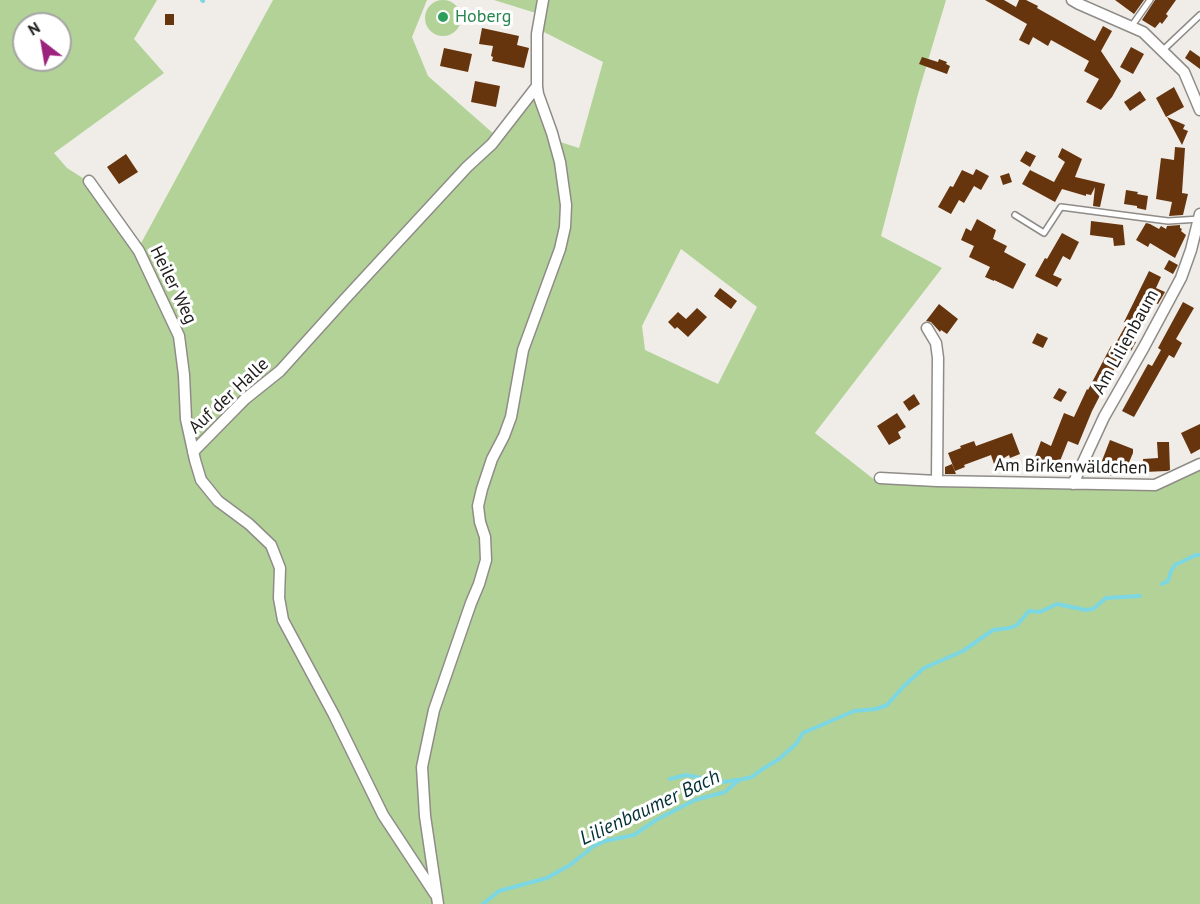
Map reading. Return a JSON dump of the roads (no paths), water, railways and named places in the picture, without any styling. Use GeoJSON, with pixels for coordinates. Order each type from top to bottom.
{"type":"FeatureCollection","features":[{"type":"Feature","properties":{"kind":"street","name":"Auf der Halle"},"geometry":{"type":"LineString","coordinates":[[437,900],[425,816],[422,767],[434,710],[486,560],[485,537],[478,506],[482,489],[492,459],[511,417],[523,350],[560,249],[565,227],[566,205],[560,162],[537,86],[537,34],[543,0]]}},
{"type":"Feature","properties":{"kind":"street"},"geometry":{"type":"LineString","coordinates":[[1072,0],[1143,32],[1184,72],[1200,110]]}},
{"type":"Feature","properties":{"kind":"street","name":"Auf der Halle"},"geometry":{"type":"LineString","coordinates":[[437,900],[383,815],[334,715],[283,620],[279,598],[280,568],[270,545],[249,524],[218,501],[201,480],[193,452],[245,399],[280,371],[461,174],[492,144],[537,86]]}},
{"type":"Feature","properties":{"kind":"street","name":"Heiler Weg"},"geometry":{"type":"LineString","coordinates":[[90,181],[139,251],[180,336],[186,419],[193,452]]}},
{"type":"Feature","properties":{"kind":"street","name":"Am Lilienbaum"},"geometry":{"type":"LineString","coordinates":[[1073,484],[1104,417],[1181,278],[1200,214]]}},
{"type":"Feature","properties":{"kind":"street"},"geometry":{"type":"LineString","coordinates":[[927,328],[936,343],[938,358],[937,481]]}},
{"type":"Feature","properties":{"kind":"street","name":"Am Birkenwäldchen"},"geometry":{"type":"LineString","coordinates":[[880,478],[1155,485],[1200,464]]}},
{"type":"Feature","properties":{"kind":"lane"},"geometry":{"type":"LineString","coordinates":[[1131,27],[1150,0]]}},
{"type":"Feature","properties":{"kind":"lane"},"geometry":{"type":"LineString","coordinates":[[1162,51],[1200,15]]}},
{"type":"Feature","properties":{"kind":"lane"},"geometry":{"type":"LineString","coordinates":[[1015,215],[1044,233],[1061,207],[1168,221],[1200,219]]}},
{"type":"Feature","properties":{"kind":"waterway","name":"Lilienbaumer Bach"},"geometry":{"type":"LineString","coordinates":[[1162,584],[1168,581],[1175,565],[1200,555]]}},
{"type":"Feature","properties":{"kind":"waterway","name":"Lilienbaumer Bach"},"geometry":{"type":"LineString","coordinates":[[483,904],[499,891],[547,878],[570,865],[594,846],[605,841],[634,835],[656,820],[695,800],[725,792],[739,780],[752,777],[779,759],[796,744],[803,733],[854,711],[876,709],[887,705],[924,668],[963,651],[993,630],[1017,625],[1029,611],[1040,612],[1057,604],[1086,610],[1093,609],[1106,598],[1140,596]]}},
{"type":"Feature","properties":{"kind":"waterway"},"geometry":{"type":"LineString","coordinates":[[670,779],[686,775],[723,782],[737,780]]}},
{"type":"Feature","properties":{"kind":"place","name":"Hoberg"},"geometry":{"type":"Point","coordinates":[443,17]}}]}
